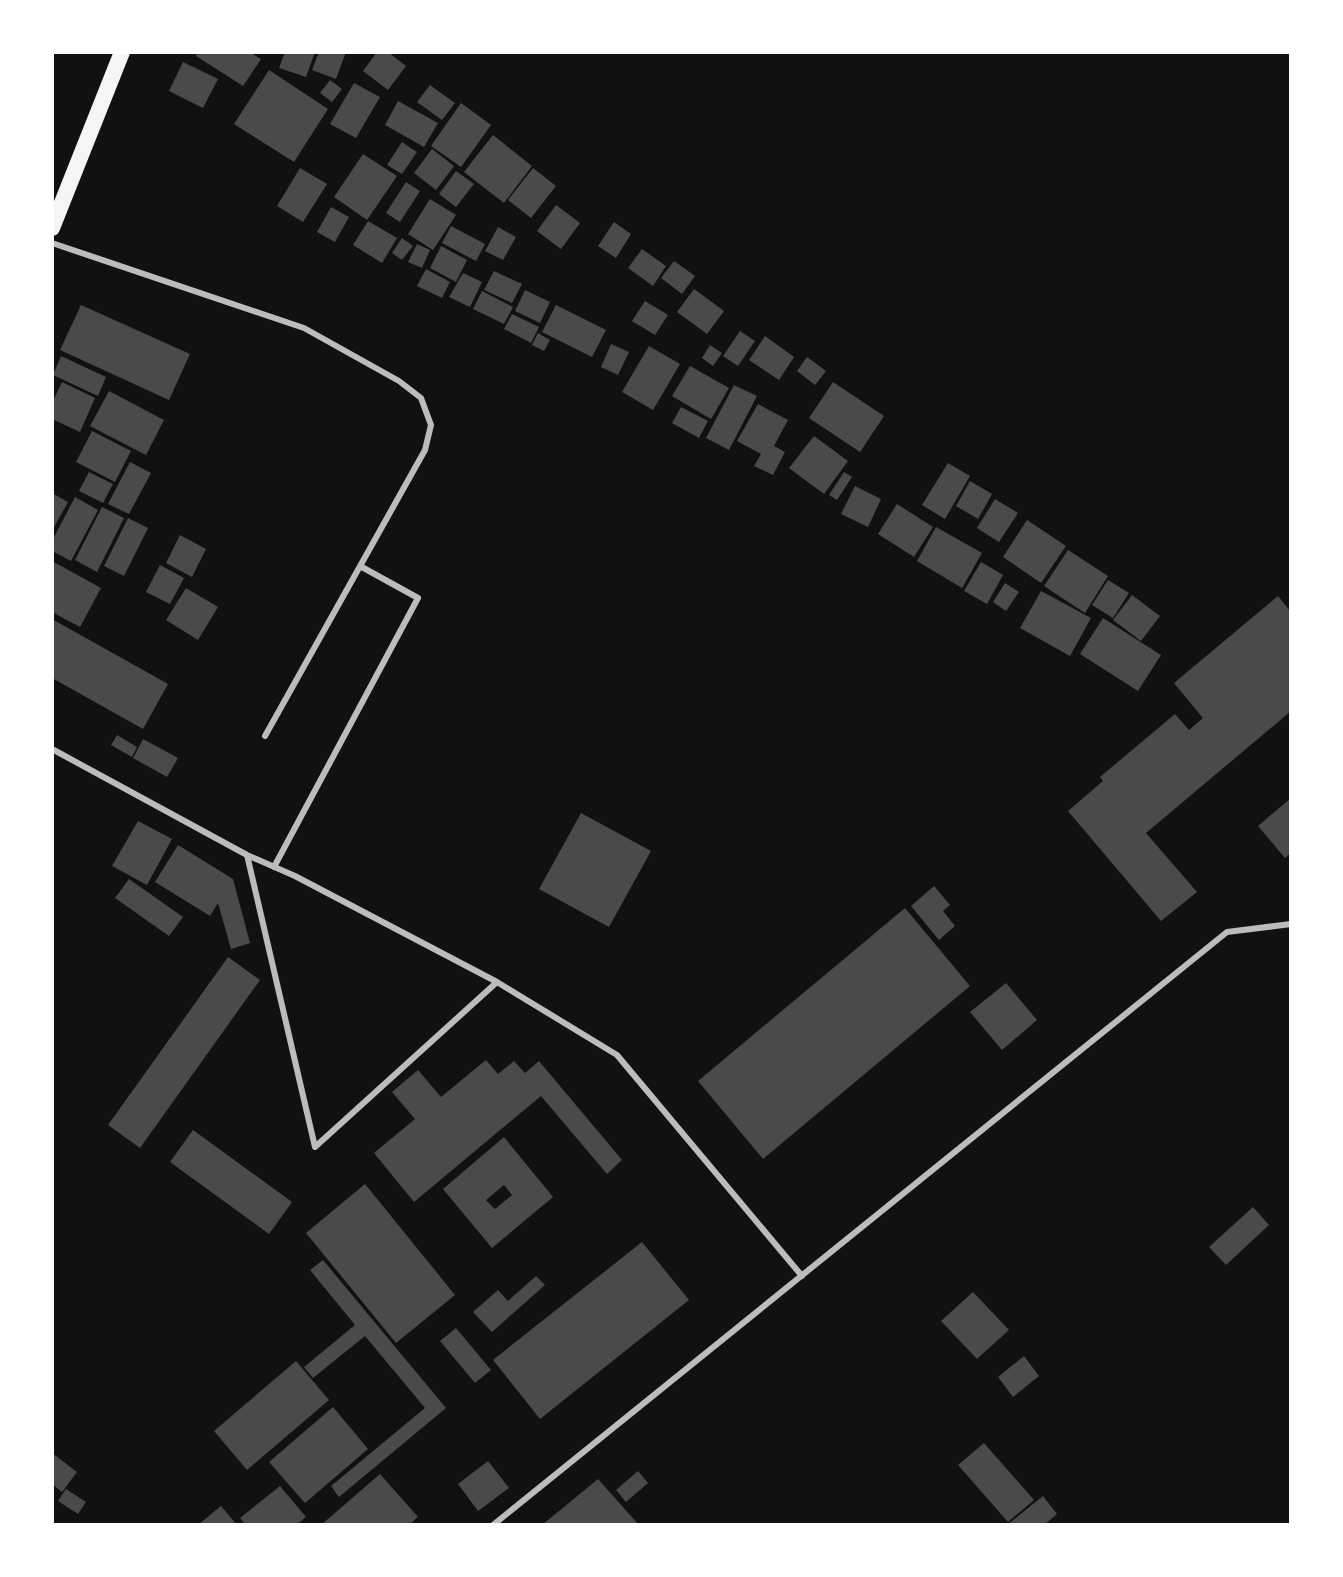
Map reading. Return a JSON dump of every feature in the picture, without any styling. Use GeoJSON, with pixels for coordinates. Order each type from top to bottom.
{"type":"FeatureCollection","features":[{"type":"Feature","properties":{"kind":"main road"},"geometry":{"type":"LineString","coordinates":[[52,228],[122,52]]}},
{"type":"Feature","properties":{"kind":"lane"},"geometry":{"type":"LineString","coordinates":[[52,243],[304,328],[399,381],[421,398],[431,425],[425,450],[265,736]]}},
{"type":"Feature","properties":{"kind":"lane"},"geometry":{"type":"LineString","coordinates":[[274,867],[418,598],[360,566]]}},
{"type":"Feature","properties":{"kind":"lane"},"geometry":{"type":"LineString","coordinates":[[52,749],[247,855],[497,982],[617,1055],[802,1276]]}},
{"type":"Feature","properties":{"kind":"lane"},"geometry":{"type":"LineString","coordinates":[[247,855],[315,1147],[497,982]]}},
{"type":"Feature","properties":{"kind":"lane"},"geometry":{"type":"LineString","coordinates":[[493,1525],[1227,932],[1291,924]]}},
{"type":"Feature","properties":{"kind":"building"},"geometry":{"type":"Polygon","coordinates":[[[198,52],[249,52],[261,59],[243,86],[196,56],[198,52]]]}},
{"type":"Feature","properties":{"kind":"building"},"geometry":{"type":"Polygon","coordinates":[[[285,52],[315,52],[306,77],[279,68],[285,52]]]}},
{"type":"Feature","properties":{"kind":"building"},"geometry":{"type":"Polygon","coordinates":[[[319,52],[346,52],[336,79],[312,70],[319,52]]]}},
{"type":"Feature","properties":{"kind":"building"},"geometry":{"type":"Polygon","coordinates":[[[377,52],[388,52],[406,66],[388,90],[363,71],[377,52]]]}},
{"type":"Feature","properties":{"kind":"building"},"geometry":{"type":"Polygon","coordinates":[[[183,62],[218,79],[203,108],[169,91],[183,62]]]}},
{"type":"Feature","properties":{"kind":"building"},"geometry":{"type":"Polygon","coordinates":[[[269,70],[328,109],[294,162],[234,124],[269,70]]]}},
{"type":"Feature","properties":{"kind":"building"},"geometry":{"type":"Polygon","coordinates":[[[330,80],[342,89],[332,102],[320,93],[330,80]]]}},
{"type":"Feature","properties":{"kind":"building"},"geometry":{"type":"Polygon","coordinates":[[[354,83],[380,97],[356,138],[330,124],[354,83]]]}},
{"type":"Feature","properties":{"kind":"building"},"geometry":{"type":"Polygon","coordinates":[[[430,85],[455,103],[442,120],[417,102],[430,85]]]}},
{"type":"Feature","properties":{"kind":"building"},"geometry":{"type":"Polygon","coordinates":[[[398,101],[438,123],[424,147],[385,125],[398,101]]]}},
{"type":"Feature","properties":{"kind":"building"},"geometry":{"type":"Polygon","coordinates":[[[461,103],[491,125],[461,167],[431,146],[461,103]]]}},
{"type":"Feature","properties":{"kind":"building"},"geometry":{"type":"Polygon","coordinates":[[[493,135],[532,166],[504,203],[464,172],[493,135]]]}},
{"type":"Feature","properties":{"kind":"building"},"geometry":{"type":"Polygon","coordinates":[[[402,142],[417,152],[402,174],[387,165],[402,142]]]}},
{"type":"Feature","properties":{"kind":"building"},"geometry":{"type":"Polygon","coordinates":[[[432,149],[454,166],[436,190],[414,173],[432,149]]]}},
{"type":"Feature","properties":{"kind":"building"},"geometry":{"type":"Polygon","coordinates":[[[363,154],[397,176],[367,220],[334,197],[363,154]]]}},
{"type":"Feature","properties":{"kind":"building"},"geometry":{"type":"Polygon","coordinates":[[[300,168],[327,184],[303,222],[277,206],[300,168]]]}},
{"type":"Feature","properties":{"kind":"building"},"geometry":{"type":"Polygon","coordinates":[[[533,168],[556,186],[531,218],[508,200],[533,168]]]}},
{"type":"Feature","properties":{"kind":"building"},"geometry":{"type":"Polygon","coordinates":[[[456,171],[474,184],[456,207],[439,194],[456,171]]]}},
{"type":"Feature","properties":{"kind":"building"},"geometry":{"type":"Polygon","coordinates":[[[406,182],[420,191],[400,222],[386,213],[406,182]]]}},
{"type":"Feature","properties":{"kind":"building"},"geometry":{"type":"Polygon","coordinates":[[[430,199],[456,215],[433,250],[408,234],[430,199]]]}},
{"type":"Feature","properties":{"kind":"building"},"geometry":{"type":"Polygon","coordinates":[[[556,205],[580,223],[561,249],[537,231],[556,205]]]}},
{"type":"Feature","properties":{"kind":"building"},"geometry":{"type":"Polygon","coordinates":[[[331,207],[349,217],[335,242],[317,232],[331,207]]]}},
{"type":"Feature","properties":{"kind":"building"},"geometry":{"type":"Polygon","coordinates":[[[368,221],[397,238],[382,263],[353,245],[368,221]]]}},
{"type":"Feature","properties":{"kind":"building"},"geometry":{"type":"Polygon","coordinates":[[[614,222],[631,234],[616,258],[598,246],[614,222]]]}},
{"type":"Feature","properties":{"kind":"building"},"geometry":{"type":"Polygon","coordinates":[[[451,226],[485,244],[476,261],[442,243],[451,226]]]}},
{"type":"Feature","properties":{"kind":"building"},"geometry":{"type":"Polygon","coordinates":[[[498,227],[516,237],[503,260],[485,251],[498,227]]]}},
{"type":"Feature","properties":{"kind":"building"},"geometry":{"type":"Polygon","coordinates":[[[402,238],[413,246],[402,260],[392,253],[402,238]]]}},
{"type":"Feature","properties":{"kind":"building"},"geometry":{"type":"Polygon","coordinates":[[[417,244],[430,250],[422,268],[408,262],[417,244]]]}},
{"type":"Feature","properties":{"kind":"building"},"geometry":{"type":"Polygon","coordinates":[[[441,246],[467,260],[456,282],[430,268],[441,246]]]}},
{"type":"Feature","properties":{"kind":"building"},"geometry":{"type":"Polygon","coordinates":[[[642,249],[666,266],[653,286],[628,268],[642,249]]]}},
{"type":"Feature","properties":{"kind":"building"},"geometry":{"type":"Polygon","coordinates":[[[674,261],[695,276],[682,294],[661,278],[674,261]]]}},
{"type":"Feature","properties":{"kind":"building"},"geometry":{"type":"Polygon","coordinates":[[[426,269],[450,282],[442,298],[417,286],[426,269]]]}},
{"type":"Feature","properties":{"kind":"building"},"geometry":{"type":"Polygon","coordinates":[[[494,271],[522,284],[512,303],[484,290],[494,271]]]}},
{"type":"Feature","properties":{"kind":"building"},"geometry":{"type":"Polygon","coordinates":[[[463,273],[482,282],[470,307],[449,297],[463,273]]]}},
{"type":"Feature","properties":{"kind":"building"},"geometry":{"type":"Polygon","coordinates":[[[694,289],[724,311],[707,334],[677,312],[694,289]]]}},
{"type":"Feature","properties":{"kind":"building"},"geometry":{"type":"Polygon","coordinates":[[[525,290],[550,302],[540,323],[515,311],[525,290]]]}},
{"type":"Feature","properties":{"kind":"building"},"geometry":{"type":"Polygon","coordinates":[[[482,291],[513,307],[504,324],[473,309],[482,291]]]}},
{"type":"Feature","properties":{"kind":"building"},"geometry":{"type":"Polygon","coordinates":[[[645,301],[668,315],[655,335],[632,321],[645,301]]]}},
{"type":"Feature","properties":{"kind":"building"},"geometry":{"type":"Polygon","coordinates":[[[81,305],[190,354],[169,400],[60,350],[81,305]]]}},
{"type":"Feature","properties":{"kind":"building"},"geometry":{"type":"Polygon","coordinates":[[[556,305],[606,330],[592,357],[542,332],[556,305]]]}},
{"type":"Feature","properties":{"kind":"building"},"geometry":{"type":"Polygon","coordinates":[[[512,314],[539,327],[531,343],[504,329],[512,314]]]}},
{"type":"Feature","properties":{"kind":"building"},"geometry":{"type":"Polygon","coordinates":[[[740,331],[755,341],[738,366],[723,356],[740,331]]]}},
{"type":"Feature","properties":{"kind":"building"},"geometry":{"type":"Polygon","coordinates":[[[538,333],[550,340],[544,351],[532,345],[538,333]]]}},
{"type":"Feature","properties":{"kind":"building"},"geometry":{"type":"Polygon","coordinates":[[[765,336],[794,357],[779,380],[749,360],[765,336]]]}},
{"type":"Feature","properties":{"kind":"building"},"geometry":{"type":"Polygon","coordinates":[[[611,344],[629,352],[618,375],[601,367],[611,344]]]}},
{"type":"Feature","properties":{"kind":"building"},"geometry":{"type":"Polygon","coordinates":[[[710,345],[722,353],[713,366],[702,358],[710,345]]]}},
{"type":"Feature","properties":{"kind":"building"},"geometry":{"type":"Polygon","coordinates":[[[649,346],[680,364],[653,410],[622,392],[649,346]]]}},
{"type":"Feature","properties":{"kind":"building"},"geometry":{"type":"Polygon","coordinates":[[[61,356],[106,377],[98,396],[53,375],[61,356]]]}},
{"type":"Feature","properties":{"kind":"building"},"geometry":{"type":"Polygon","coordinates":[[[807,357],[826,371],[815,385],[797,371],[807,357]]]}},
{"type":"Feature","properties":{"kind":"building"},"geometry":{"type":"Polygon","coordinates":[[[690,366],[729,388],[711,419],[672,396],[690,366]]]}},
{"type":"Feature","properties":{"kind":"building"},"geometry":{"type":"Polygon","coordinates":[[[62,382],[95,398],[80,432],[52,419],[52,403],[62,382]]]}},
{"type":"Feature","properties":{"kind":"building"},"geometry":{"type":"Polygon","coordinates":[[[833,382],[884,416],[860,452],[809,418],[833,382]]]}},
{"type":"Feature","properties":{"kind":"building"},"geometry":{"type":"Polygon","coordinates":[[[734,385],[757,396],[729,450],[706,438],[734,385]]]}},
{"type":"Feature","properties":{"kind":"building"},"geometry":{"type":"Polygon","coordinates":[[[109,391],[164,420],[146,455],[90,426],[109,391]]]}},
{"type":"Feature","properties":{"kind":"building"},"geometry":{"type":"Polygon","coordinates":[[[758,404],[788,420],[774,446],[785,452],[773,475],[754,466],[761,454],[737,441],[758,404]]]}},
{"type":"Feature","properties":{"kind":"building"},"geometry":{"type":"Polygon","coordinates":[[[681,407],[708,421],[699,438],[672,423],[681,407]]]}},
{"type":"Feature","properties":{"kind":"building"},"geometry":{"type":"Polygon","coordinates":[[[92,431],[131,451],[115,482],[76,462],[92,431]]]}},
{"type":"Feature","properties":{"kind":"building"},"geometry":{"type":"Polygon","coordinates":[[[814,436],[848,461],[824,494],[789,468],[814,436]]]}},
{"type":"Feature","properties":{"kind":"building"},"geometry":{"type":"Polygon","coordinates":[[[130,462],[151,473],[129,514],[108,504],[130,462]]]}},
{"type":"Feature","properties":{"kind":"building"},"geometry":{"type":"Polygon","coordinates":[[[948,463],[970,476],[945,519],[922,505],[948,463]]]}},
{"type":"Feature","properties":{"kind":"building"},"geometry":{"type":"Polygon","coordinates":[[[89,472],[113,484],[103,503],[79,491],[89,472]]]}},
{"type":"Feature","properties":{"kind":"building"},"geometry":{"type":"Polygon","coordinates":[[[844,472],[852,477],[837,500],[829,495],[844,472]]]}},
{"type":"Feature","properties":{"kind":"building"},"geometry":{"type":"Polygon","coordinates":[[[970,481],[992,494],[978,519],[956,506],[970,481]]]}},
{"type":"Feature","properties":{"kind":"building"},"geometry":{"type":"Polygon","coordinates":[[[855,486],[881,499],[868,527],[841,514],[855,486]]]}},
{"type":"Feature","properties":{"kind":"building"},"geometry":{"type":"Polygon","coordinates":[[[52,493],[68,502],[52,531],[52,493]]]}},
{"type":"Feature","properties":{"kind":"building"},"geometry":{"type":"Polygon","coordinates":[[[75,497],[98,510],[71,561],[52,551],[52,541],[75,497]]]}},
{"type":"Feature","properties":{"kind":"building"},"geometry":{"type":"Polygon","coordinates":[[[995,499],[1018,513],[999,542],[977,528],[995,499]]]}},
{"type":"Feature","properties":{"kind":"building"},"geometry":{"type":"Polygon","coordinates":[[[897,504],[933,527],[914,557],[878,534],[897,504]]]}},
{"type":"Feature","properties":{"kind":"building"},"geometry":{"type":"Polygon","coordinates":[[[102,507],[124,518],[97,572],[75,560],[102,507]]]}},
{"type":"Feature","properties":{"kind":"building"},"geometry":{"type":"Polygon","coordinates":[[[128,518],[148,528],[124,576],[104,566],[128,518]]]}},
{"type":"Feature","properties":{"kind":"building"},"geometry":{"type":"Polygon","coordinates":[[[1027,520],[1066,546],[1041,583],[1003,557],[1027,520]]]}},
{"type":"Feature","properties":{"kind":"building"},"geometry":{"type":"Polygon","coordinates":[[[936,527],[982,553],[962,588],[917,561],[936,527]]]}},
{"type":"Feature","properties":{"kind":"building"},"geometry":{"type":"Polygon","coordinates":[[[180,535],[206,549],[192,577],[166,563],[180,535]]]}},
{"type":"Feature","properties":{"kind":"building"},"geometry":{"type":"Polygon","coordinates":[[[1068,550],[1108,576],[1085,613],[1044,586],[1068,550]]]}},
{"type":"Feature","properties":{"kind":"building"},"geometry":{"type":"Polygon","coordinates":[[[52,561],[101,588],[80,627],[52,612],[52,561]]]}},
{"type":"Feature","properties":{"kind":"building"},"geometry":{"type":"Polygon","coordinates":[[[981,562],[1003,575],[987,604],[964,591],[981,562]]]}},
{"type":"Feature","properties":{"kind":"building"},"geometry":{"type":"Polygon","coordinates":[[[160,565],[184,578],[170,604],[146,592],[160,565]]]}},
{"type":"Feature","properties":{"kind":"building"},"geometry":{"type":"Polygon","coordinates":[[[1108,580],[1129,593],[1113,618],[1092,605],[1108,580]]]}},
{"type":"Feature","properties":{"kind":"building"},"geometry":{"type":"Polygon","coordinates":[[[1005,583],[1019,592],[1006,611],[993,602],[1005,583]]]}},
{"type":"Feature","properties":{"kind":"building"},"geometry":{"type":"Polygon","coordinates":[[[186,588],[218,607],[198,640],[166,620],[186,588]]]}},
{"type":"Feature","properties":{"kind":"building"},"geometry":{"type":"Polygon","coordinates":[[[1041,591],[1091,618],[1070,656],[1020,628],[1041,591]]]}},
{"type":"Feature","properties":{"kind":"building"},"geometry":{"type":"Polygon","coordinates":[[[1132,595],[1160,616],[1141,641],[1113,620],[1132,595]]]}},
{"type":"Feature","properties":{"kind":"building"},"geometry":{"type":"Polygon","coordinates":[[[1278,596],[1291,612],[1291,711],[1146,833],[1197,892],[1161,921],[1068,811],[1103,781],[1100,777],[1175,714],[1189,730],[1203,718],[1174,683],[1278,596]]]}},
{"type":"Feature","properties":{"kind":"building"},"geometry":{"type":"Polygon","coordinates":[[[1103,618],[1161,655],[1138,691],[1080,654],[1103,618]]]}},
{"type":"Feature","properties":{"kind":"building"},"geometry":{"type":"Polygon","coordinates":[[[52,619],[168,684],[143,729],[52,678],[52,619]]]}},
{"type":"Feature","properties":{"kind":"building"},"geometry":{"type":"Polygon","coordinates":[[[117,735],[137,747],[132,757],[111,745],[117,735]]]}},
{"type":"Feature","properties":{"kind":"building"},"geometry":{"type":"Polygon","coordinates":[[[143,739],[178,758],[167,777],[133,758],[143,739]]]}},
{"type":"Feature","properties":{"kind":"building"},"geometry":{"type":"Polygon","coordinates":[[[1291,798],[1291,853],[1285,858],[1258,826],[1291,798]]]}},
{"type":"Feature","properties":{"kind":"building"},"geometry":{"type":"Polygon","coordinates":[[[581,813],[651,851],[609,927],[539,889],[581,813]]]}},
{"type":"Feature","properties":{"kind":"building"},"geometry":{"type":"Polygon","coordinates":[[[138,821],[172,839],[147,885],[112,866],[138,821]]]}},
{"type":"Feature","properties":{"kind":"building"},"geometry":{"type":"Polygon","coordinates":[[[178,845],[233,879],[250,943],[231,949],[218,903],[210,916],[155,882],[178,845]]]}},
{"type":"Feature","properties":{"kind":"building"},"geometry":{"type":"Polygon","coordinates":[[[129,879],[183,917],[169,936],[115,898],[129,879]]]}},
{"type":"Feature","properties":{"kind":"building"},"geometry":{"type":"Polygon","coordinates":[[[934,886],[950,905],[943,911],[955,926],[939,940],[911,906],[934,886]]]}},
{"type":"Feature","properties":{"kind":"building"},"geometry":{"type":"Polygon","coordinates":[[[905,908],[970,986],[763,1159],[698,1081],[905,908]]]}},
{"type":"Feature","properties":{"kind":"building"},"geometry":{"type":"Polygon","coordinates":[[[228,957],[260,980],[140,1148],[108,1125],[228,957]]]}},
{"type":"Feature","properties":{"kind":"building"},"geometry":{"type":"Polygon","coordinates":[[[1006,983],[1037,1020],[1002,1050],[970,1012],[1006,983]]]}},
{"type":"Feature","properties":{"kind":"building"},"geometry":{"type":"Polygon","coordinates":[[[486,1060],[498,1074],[514,1061],[525,1073],[539,1061],[622,1160],[607,1174],[541,1096],[414,1202],[374,1153],[415,1119],[392,1092],[418,1070],[441,1097],[486,1060]]]}},
{"type":"Feature","properties":{"kind":"building"},"geometry":{"type":"Polygon","coordinates":[[[193,1130],[292,1202],[269,1234],[170,1162],[193,1130]]]}},
{"type":"Feature","properties":{"kind":"building"},"geometry":{"type":"Polygon","coordinates":[[[504,1137],[553,1197],[492,1248],[443,1189],[504,1137]],[[504,1185],[486,1200],[495,1209],[512,1195],[504,1185]]]}},
{"type":"Feature","properties":{"kind":"building"},"geometry":{"type":"Polygon","coordinates":[[[365,1184],[455,1295],[396,1343],[306,1233],[365,1184]]]}},
{"type":"Feature","properties":{"kind":"building"},"geometry":{"type":"Polygon","coordinates":[[[1253,1207],[1269,1225],[1226,1265],[1209,1247],[1253,1207]]]}},
{"type":"Feature","properties":{"kind":"building"},"geometry":{"type":"Polygon","coordinates":[[[642,1242],[689,1300],[540,1419],[493,1360],[642,1242]]]}},
{"type":"Feature","properties":{"kind":"building"},"geometry":{"type":"Polygon","coordinates":[[[323,1260],[446,1408],[339,1497],[331,1486],[425,1408],[365,1336],[313,1378],[304,1367],[355,1325],[310,1270],[323,1260]]]}},
{"type":"Feature","properties":{"kind":"building"},"geometry":{"type":"Polygon","coordinates":[[[536,1276],[545,1285],[492,1332],[473,1312],[498,1290],[508,1301],[536,1276]]]}},
{"type":"Feature","properties":{"kind":"building"},"geometry":{"type":"Polygon","coordinates":[[[973,1292],[1009,1330],[977,1359],[941,1321],[973,1292]]]}},
{"type":"Feature","properties":{"kind":"building"},"geometry":{"type":"Polygon","coordinates":[[[456,1328],[491,1370],[475,1383],[440,1341],[456,1328]]]}},
{"type":"Feature","properties":{"kind":"building"},"geometry":{"type":"Polygon","coordinates":[[[1024,1356],[1039,1376],[1013,1397],[998,1377],[1024,1356]]]}},
{"type":"Feature","properties":{"kind":"building"},"geometry":{"type":"Polygon","coordinates":[[[296,1361],[329,1400],[247,1470],[214,1431],[296,1361]]]}},
{"type":"Feature","properties":{"kind":"building"},"geometry":{"type":"Polygon","coordinates":[[[333,1407],[368,1449],[305,1503],[269,1462],[333,1407]]]}},
{"type":"Feature","properties":{"kind":"building"},"geometry":{"type":"Polygon","coordinates":[[[984,1443],[1034,1500],[1008,1522],[958,1465],[984,1443]]]}},
{"type":"Feature","properties":{"kind":"building"},"geometry":{"type":"Polygon","coordinates":[[[52,1453],[77,1472],[62,1492],[52,1484],[52,1453]]]}},
{"type":"Feature","properties":{"kind":"building"},"geometry":{"type":"Polygon","coordinates":[[[488,1461],[509,1488],[478,1511],[458,1484],[488,1461]]]}},
{"type":"Feature","properties":{"kind":"building"},"geometry":{"type":"Polygon","coordinates":[[[638,1471],[648,1483],[626,1502],[616,1490],[638,1471]]]}},
{"type":"Feature","properties":{"kind":"building"},"geometry":{"type":"Polygon","coordinates":[[[380,1474],[418,1517],[409,1525],[321,1525],[380,1474]]]}},
{"type":"Feature","properties":{"kind":"building"},"geometry":{"type":"Polygon","coordinates":[[[598,1479],[639,1525],[542,1525],[598,1479]]]}},
{"type":"Feature","properties":{"kind":"building"},"geometry":{"type":"Polygon","coordinates":[[[280,1486],[306,1517],[296,1525],[246,1525],[240,1518],[280,1486]]]}},
{"type":"Feature","properties":{"kind":"building"},"geometry":{"type":"Polygon","coordinates":[[[66,1489],[86,1502],[78,1514],[58,1501],[66,1489]]]}},
{"type":"Feature","properties":{"kind":"building"},"geometry":{"type":"Polygon","coordinates":[[[1043,1496],[1057,1514],[1044,1525],[1007,1525],[1043,1496]]]}},
{"type":"Feature","properties":{"kind":"building"},"geometry":{"type":"Polygon","coordinates":[[[221,1506],[237,1525],[198,1525],[221,1506]]]}}]}
